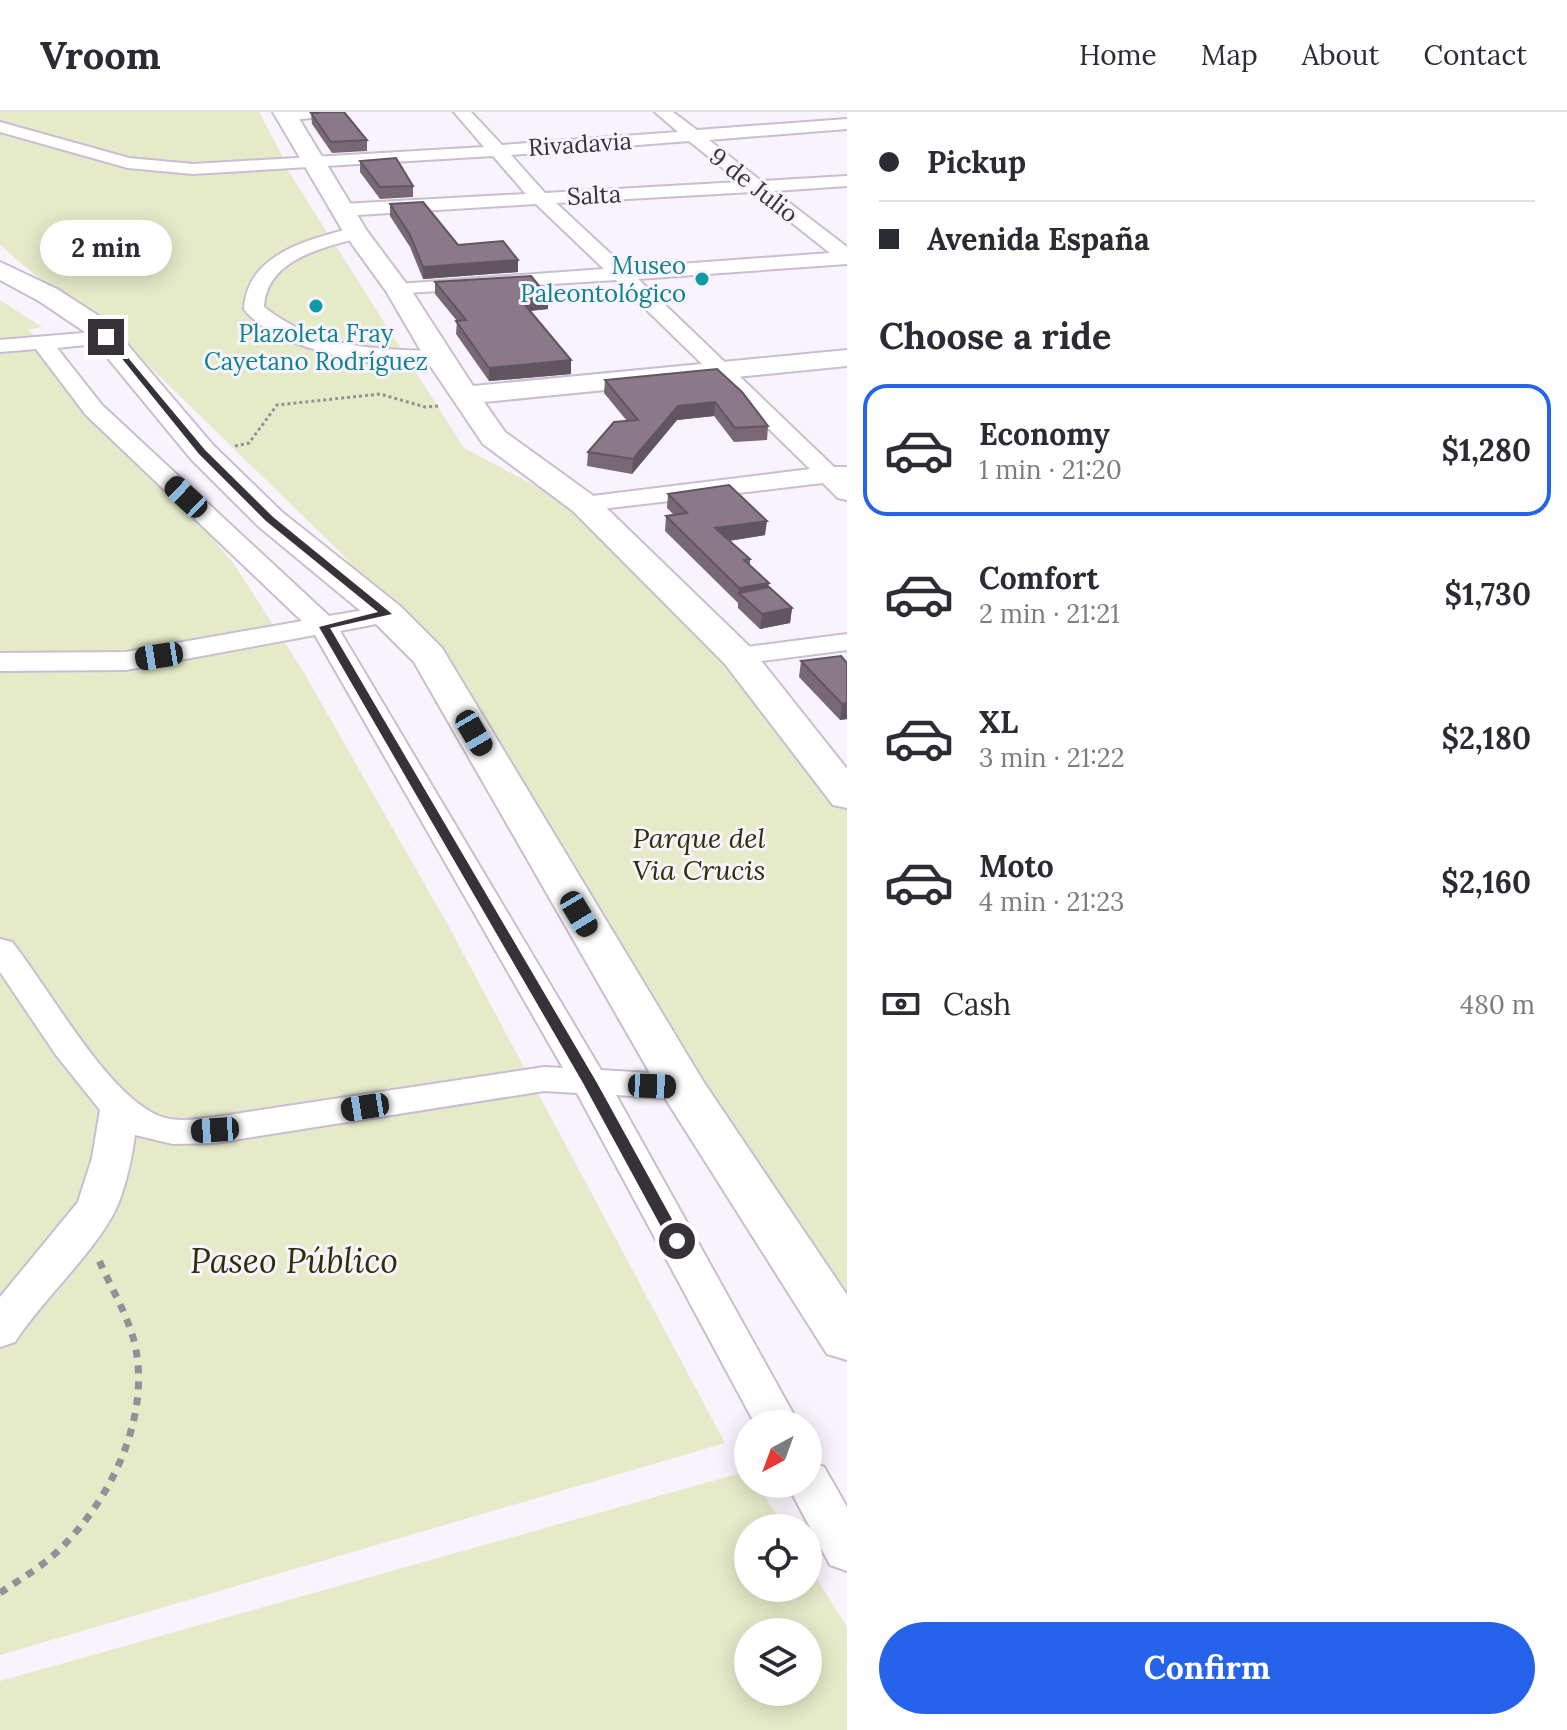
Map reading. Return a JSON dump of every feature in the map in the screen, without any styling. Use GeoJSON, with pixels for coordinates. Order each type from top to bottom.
{"type":"FeatureCollection","features":[{"type":"Feature","properties":{"kind":"main road"},"geometry":{"type":"LineString","coordinates":[[285,113],[356,233],[398,290],[439,358],[504,447],[584,504],[738,656],[847,796]]}},
{"type":"Feature","properties":{"kind":"main road"},"geometry":{"type":"LineString","coordinates":[[0,270],[74,310],[106,337],[191,442],[270,519],[387,614],[429,656],[682,1087],[847,1339]]}},
{"type":"Feature","properties":{"kind":"main road"},"geometry":{"type":"LineString","coordinates":[[469,399],[847,358]]}},
{"type":"Feature","properties":{"kind":"street"},"geometry":{"type":"LineString","coordinates":[[285,113],[319,112]]}},
{"type":"Feature","properties":{"kind":"street"},"geometry":{"type":"LineString","coordinates":[[462,112],[540,198],[837,473],[847,493]]}},
{"type":"Feature","properties":{"kind":"street","name":"9 de Julio"},"geometry":{"type":"LineString","coordinates":[[663,112],[847,258]]}},
{"type":"Feature","properties":{"kind":"street"},"geometry":{"type":"LineString","coordinates":[[827,112],[846,125]]}},
{"type":"Feature","properties":{"kind":"street","name":"Rivadavia"},"geometry":{"type":"LineString","coordinates":[[6,129],[104,157],[157,167],[210,169],[846,125]]}},
{"type":"Feature","properties":{"kind":"street","name":"Salta"},"geometry":{"type":"LineString","coordinates":[[342,210],[847,181]]}},
{"type":"Feature","properties":{"kind":"street"},"geometry":{"type":"LineString","coordinates":[[356,233],[307,249],[277,265],[256,283],[252,294],[254,309],[281,331],[341,352],[439,358]]}},
{"type":"Feature","properties":{"kind":"street"},"geometry":{"type":"LineString","coordinates":[[398,290],[847,258]]}},
{"type":"Feature","properties":{"kind":"street"},"geometry":{"type":"LineString","coordinates":[[0,346],[44,345],[106,337]]}},
{"type":"Feature","properties":{"kind":"street"},"geometry":{"type":"LineString","coordinates":[[44,345],[94,410],[324,627],[590,1083],[769,1410]]}},
{"type":"Feature","properties":{"kind":"street"},"geometry":{"type":"LineString","coordinates":[[584,504],[837,473]]}},
{"type":"Feature","properties":{"kind":"street"},"geometry":{"type":"LineString","coordinates":[[0,662],[126,661],[387,614]]}},
{"type":"Feature","properties":{"kind":"street"},"geometry":{"type":"LineString","coordinates":[[738,656],[847,642]]}},
{"type":"Feature","properties":{"kind":"street"},"geometry":{"type":"LineString","coordinates":[[0,949],[37,1004],[119,1109],[145,1125],[173,1133],[215,1130],[544,1079],[682,1087]]}},
{"type":"Feature","properties":{"kind":"street"},"geometry":{"type":"LineString","coordinates":[[0,1331],[25,1294],[84,1226],[98,1204],[119,1109]]}},
{"type":"Feature","properties":{"kind":"street"},"geometry":{"type":"LineString","coordinates":[[818,1498],[847,1551]]}},
{"type":"Feature","properties":{"kind":"path"},"geometry":{"type":"LineString","coordinates":[[191,442],[249,443],[277,405],[380,394],[425,407],[469,399]]}},
{"type":"Feature","properties":{"kind":"path"},"geometry":{"type":"LineString","coordinates":[[0,1593],[63,1546],[111,1483],[132,1423],[140,1387],[135,1345],[84,1226]]}},
{"type":"Feature","properties":{"kind":"green space"},"geometry":{"type":"Polygon","coordinates":[[[0,112],[259,112],[285,161],[204,166],[136,160],[0,121],[0,112]]]}},
{"type":"Feature","properties":{"kind":"green space","name":"Parque del Via Crucis"},"geometry":{"type":"Polygon","coordinates":[[[0,133],[15,134],[111,163],[215,172],[287,169],[464,448],[574,506],[728,657],[847,806],[847,1341],[446,701],[344,556],[110,328],[42,281],[0,245],[0,133]]]}},
{"type":"Feature","properties":{"kind":"green space","name":"Paseo Público"},"geometry":{"type":"Polygon","coordinates":[[[0,300],[42,327],[28,330],[54,350],[234,564],[303,671],[448,925],[725,1443],[0,1655],[0,300]]]}},
{"type":"Feature","properties":{"kind":"green space"},"geometry":{"type":"Polygon","coordinates":[[[734,1475],[734,1498],[766,1498],[776,1514],[734,1514],[734,1602],[822,1602],[822,1587],[847,1627],[847,1730],[0,1730],[0,1681],[734,1475]]]}},
{"type":"Feature","properties":{"kind":"building"},"geometry":{"type":"Polygon","coordinates":[[[344,112],[367,140],[331,142],[311,113],[344,112]]]}},
{"type":"Feature","properties":{"kind":"building"},"geometry":{"type":"Polygon","coordinates":[[[396,158],[413,186],[380,187],[360,161],[396,158]]]}},
{"type":"Feature","properties":{"kind":"building"},"geometry":{"type":"Polygon","coordinates":[[[423,202],[458,245],[503,241],[518,260],[423,267],[410,235],[390,204],[423,202]]]}},
{"type":"Feature","properties":{"kind":"building"},"geometry":{"type":"Polygon","coordinates":[[[531,276],[548,297],[520,299],[571,360],[489,368],[456,321],[466,320],[435,282],[531,276]]]}},
{"type":"Feature","properties":{"kind":"building"},"geometry":{"type":"Polygon","coordinates":[[[717,369],[742,392],[768,426],[735,428],[715,402],[678,406],[633,459],[588,452],[614,422],[638,420],[605,380],[717,369]]]}},
{"type":"Feature","properties":{"kind":"building"},"geometry":{"type":"Polygon","coordinates":[[[729,485],[767,521],[715,528],[750,559],[744,560],[769,583],[739,588],[666,516],[687,513],[668,494],[729,485]]]}},
{"type":"Feature","properties":{"kind":"building"},"geometry":{"type":"Polygon","coordinates":[[[769,587],[792,608],[762,614],[739,593],[769,587]]]}},
{"type":"Feature","properties":{"kind":"building"},"geometry":{"type":"Polygon","coordinates":[[[841,656],[847,663],[847,703],[842,704],[801,661],[841,656]]]}},
{"type":"Feature","properties":{"kind":"place","name":"Museo Paleontológico"},"geometry":{"type":"Point","coordinates":[702,279]}},
{"type":"Feature","properties":{"kind":"place","name":"Plazoleta Fray Cayetano Rodríguez"},"geometry":{"type":"Point","coordinates":[316,306]}},
{"type":"Feature","properties":{"kind":"route"},"geometry":{"type":"LineString","coordinates":[[106,337],[181,431],[202,452],[270,519],[387,614],[324,627],[590,1083],[677,1241]]}}]}
